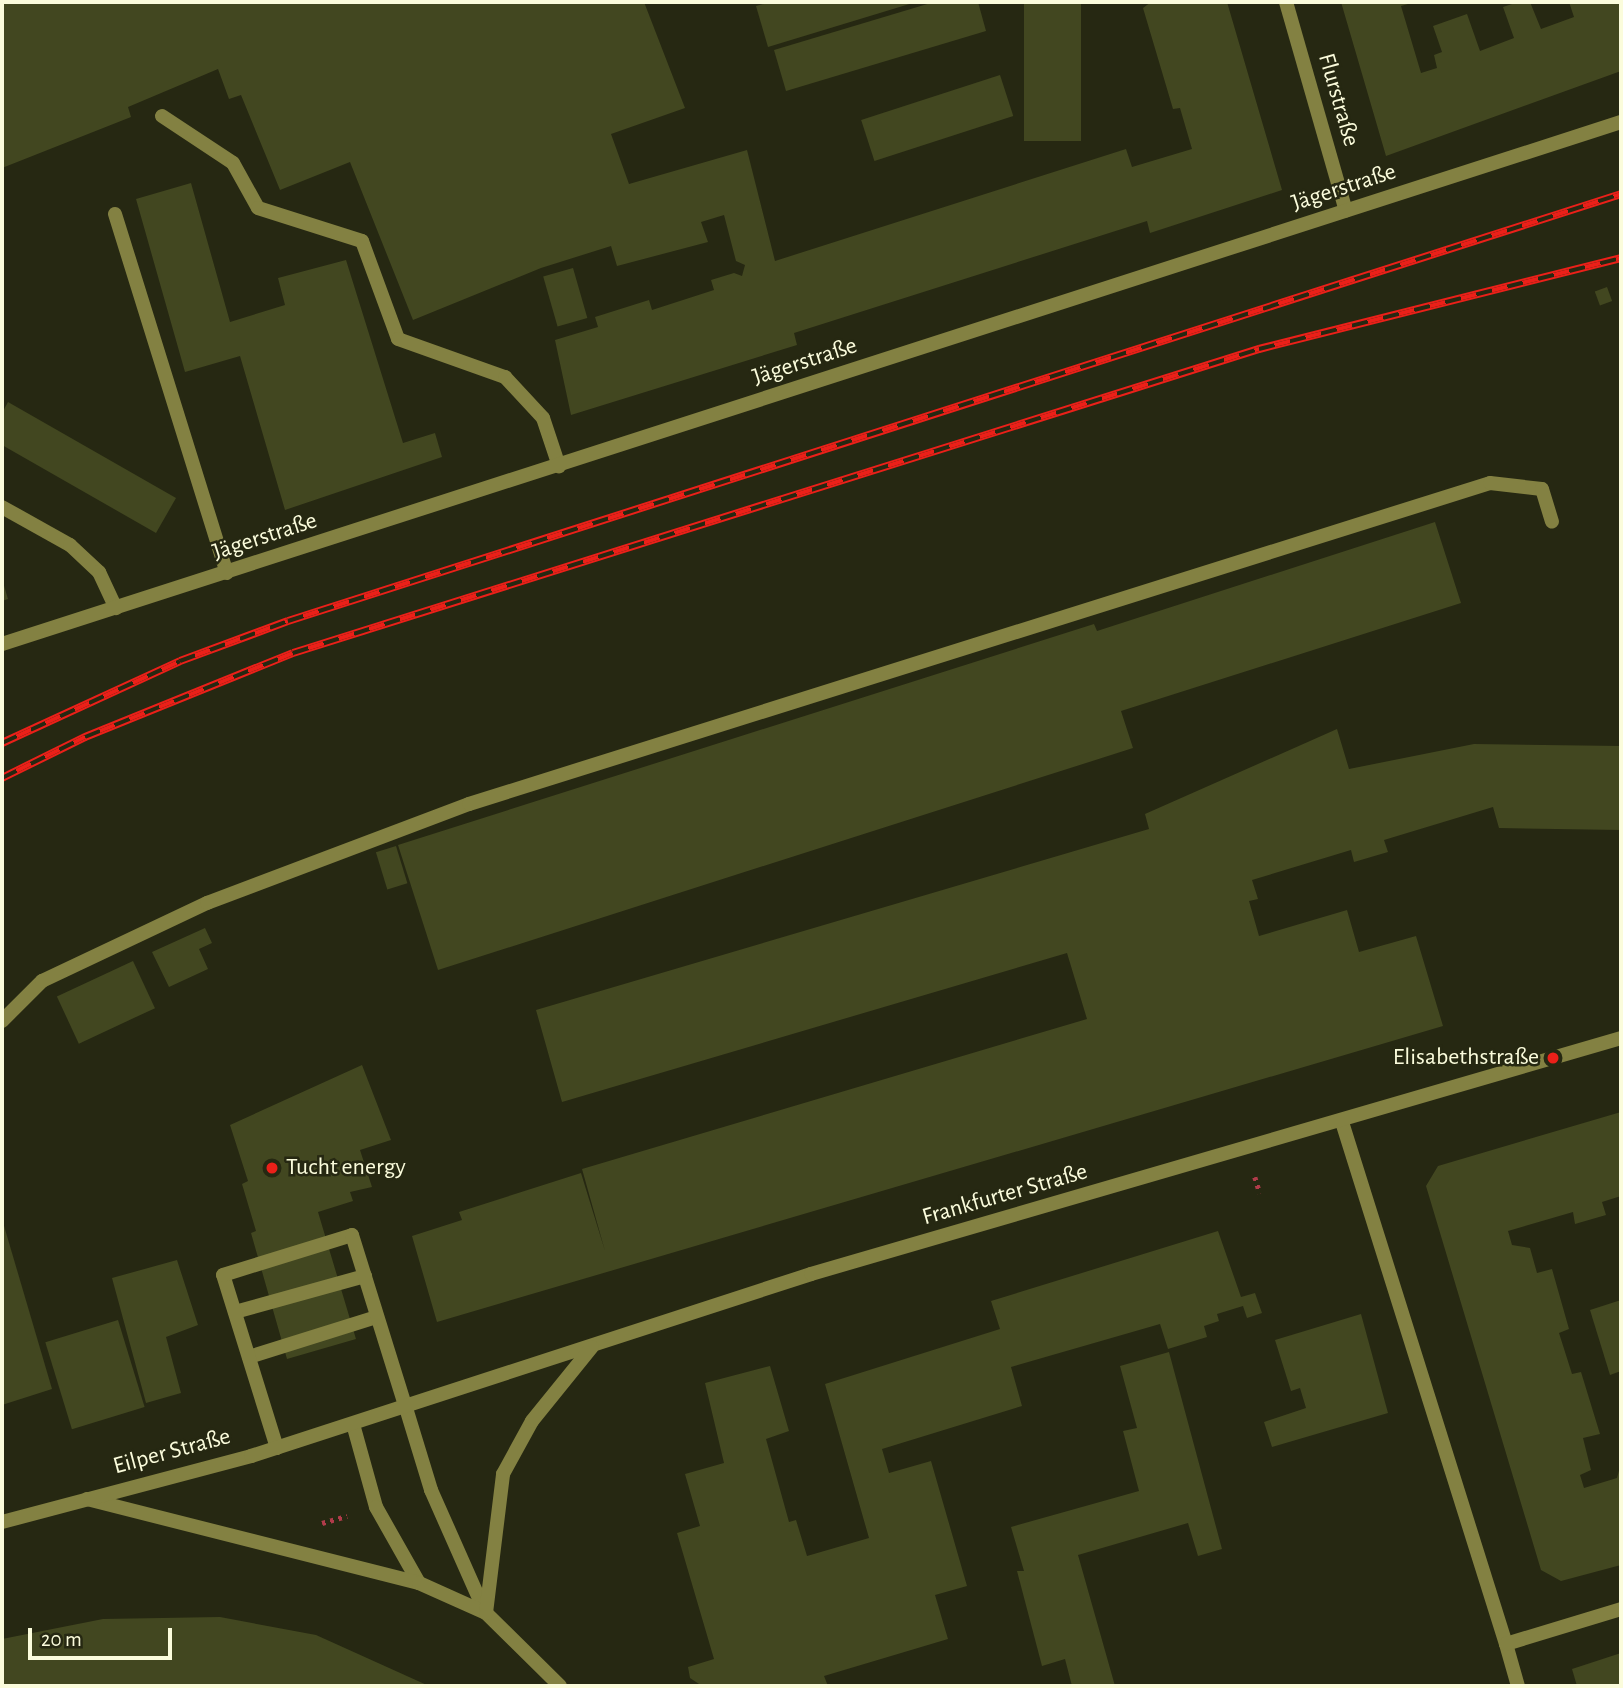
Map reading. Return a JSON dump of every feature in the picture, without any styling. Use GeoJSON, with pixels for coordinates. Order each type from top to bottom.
{"type":"FeatureCollection","features":[{"type":"Feature","properties":{"kind":"street","name":"Flurstraße"},"geometry":{"type":"LineString","coordinates":[[1286,2],[1346,211]]}},
{"type":"Feature","properties":{"kind":"street"},"geometry":{"type":"LineString","coordinates":[[162,116],[233,163],[258,208],[362,241],[398,339],[505,377],[543,418],[559,466]]}},
{"type":"Feature","properties":{"kind":"street","name":"Jägerstraße"},"geometry":{"type":"LineString","coordinates":[[2,644],[1621,122]]}},
{"type":"Feature","properties":{"kind":"street"},"geometry":{"type":"LineString","coordinates":[[116,214],[227,573]]}},
{"type":"Feature","properties":{"kind":"street"},"geometry":{"type":"LineString","coordinates":[[2,1021],[42,981],[196,908],[469,804],[1490,483],[1542,489],[1552,521]]}},
{"type":"Feature","properties":{"kind":"street"},"geometry":{"type":"LineString","coordinates":[[2,507],[70,545],[99,572],[116,608]]}},
{"type":"Feature","properties":{"kind":"street","name":"Frankfurter Straße"},"geometry":{"type":"LineString","coordinates":[[406,1408],[811,1274],[1342,1122],[1621,1038]]}},
{"type":"Feature","properties":{"kind":"street"},"geometry":{"type":"LineString","coordinates":[[1342,1122],[1518,1686]]}},
{"type":"Feature","properties":{"kind":"street"},"geometry":{"type":"LineString","coordinates":[[277,1448],[223,1275],[352,1236],[431,1490],[486,1613]]}},
{"type":"Feature","properties":{"kind":"street"},"geometry":{"type":"LineString","coordinates":[[234,1312],[365,1276]]}},
{"type":"Feature","properties":{"kind":"street"},"geometry":{"type":"LineString","coordinates":[[249,1357],[377,1317]]}},
{"type":"Feature","properties":{"kind":"street"},"geometry":{"type":"LineString","coordinates":[[486,1613],[503,1474],[532,1422],[593,1346]]}},
{"type":"Feature","properties":{"kind":"street","name":"Eilper Straße"},"geometry":{"type":"LineString","coordinates":[[2,1522],[277,1448],[406,1408]]}},
{"type":"Feature","properties":{"kind":"street"},"geometry":{"type":"LineString","coordinates":[[353,1424],[376,1507],[419,1583]]}},
{"type":"Feature","properties":{"kind":"street"},"geometry":{"type":"LineString","coordinates":[[86,1498],[419,1583],[486,1613],[560,1686]]}},
{"type":"Feature","properties":{"kind":"street"},"geometry":{"type":"LineString","coordinates":[[1507,1644],[1621,1609]]}},
{"type":"Feature","properties":{"kind":"building"},"geometry":{"type":"Polygon","coordinates":[[[2,2],[644,2],[685,108],[611,134],[629,184],[747,150],[775,261],[1126,149],[1132,167],[1192,149],[1180,108],[1173,109],[1143,8],[1151,2],[1227,2],[1282,190],[1150,233],[1147,221],[794,333],[797,345],[571,415],[555,340],[598,327],[595,317],[649,300],[652,310],[714,290],[711,280],[734,273],[742,276],[745,265],[736,261],[724,215],[701,222],[708,242],[617,266],[611,246],[541,268],[413,320],[350,162],[280,190],[241,95],[229,99],[218,69],[128,107],[131,117],[2,168],[2,2]]]}},
{"type":"Feature","properties":{"kind":"building"},"geometry":{"type":"Polygon","coordinates":[[[771,2],[916,2],[768,47],[756,6],[771,2]]]}},
{"type":"Feature","properties":{"kind":"building"},"geometry":{"type":"Polygon","coordinates":[[[934,2],[978,2],[986,31],[786,91],[774,50],[934,2]]]}},
{"type":"Feature","properties":{"kind":"building"},"geometry":{"type":"Polygon","coordinates":[[[1024,2],[1081,2],[1081,141],[1024,141],[1024,2]]]}},
{"type":"Feature","properties":{"kind":"building"},"geometry":{"type":"Polygon","coordinates":[[[1341,2],[1415,2],[1401,6],[1421,73],[1437,68],[1434,55],[1442,52],[1433,26],[1467,14],[1480,51],[1514,38],[1503,7],[1518,2],[1530,2],[1541,29],[1574,17],[1569,2],[1621,2],[1621,71],[1386,156],[1341,2]]]}},
{"type":"Feature","properties":{"kind":"building"},"geometry":{"type":"Polygon","coordinates":[[[1000,75],[1013,116],[874,161],[861,120],[1000,75]]]}},
{"type":"Feature","properties":{"kind":"building"},"geometry":{"type":"Polygon","coordinates":[[[191,183],[230,322],[285,305],[278,278],[346,260],[403,443],[435,433],[442,457],[285,510],[240,356],[185,372],[136,199],[191,183]]]}},
{"type":"Feature","properties":{"kind":"building"},"geometry":{"type":"Polygon","coordinates":[[[573,268],[587,318],[558,327],[543,277],[573,268]]]}},
{"type":"Feature","properties":{"kind":"building"},"geometry":{"type":"Polygon","coordinates":[[[1607,287],[1612,301],[1600,306],[1595,291],[1607,287]]]}},
{"type":"Feature","properties":{"kind":"building"},"geometry":{"type":"Polygon","coordinates":[[[8,402],[176,498],[156,533],[2,445],[2,413],[8,402]]]}},
{"type":"Feature","properties":{"kind":"building"},"geometry":{"type":"Polygon","coordinates":[[[1435,522],[1461,603],[1121,711],[1133,748],[438,970],[398,845],[1094,624],[1097,631],[1435,522]]]}},
{"type":"Feature","properties":{"kind":"building"},"geometry":{"type":"Polygon","coordinates":[[[2,579],[8,599],[2,601],[2,579]]]}},
{"type":"Feature","properties":{"kind":"building"},"geometry":{"type":"Polygon","coordinates":[[[1337,729],[1349,769],[1474,744],[1621,746],[1621,830],[1499,828],[1493,807],[1384,840],[1388,852],[1354,862],[1351,850],[1252,880],[1258,899],[1249,901],[1259,936],[1347,910],[1359,952],[1416,936],[1443,1026],[437,1322],[412,1236],[462,1220],[459,1212],[581,1173],[605,1251],[582,1169],[1087,1019],[1067,953],[562,1102],[536,1010],[1149,829],[1145,814],[1337,729]]]}},
{"type":"Feature","properties":{"kind":"building"},"geometry":{"type":"Polygon","coordinates":[[[396,846],[407,883],[387,889],[376,852],[396,846]]]}},
{"type":"Feature","properties":{"kind":"building"},"geometry":{"type":"Polygon","coordinates":[[[205,928],[212,943],[199,949],[208,969],[169,987],[152,952],[205,928]]]}},
{"type":"Feature","properties":{"kind":"building"},"geometry":{"type":"Polygon","coordinates":[[[133,961],[155,1008],[79,1044],[57,996],[133,961]]]}},
{"type":"Feature","properties":{"kind":"building"},"geometry":{"type":"Polygon","coordinates":[[[362,1065],[391,1140],[360,1150],[372,1187],[350,1192],[353,1201],[318,1212],[356,1339],[287,1359],[251,1233],[256,1231],[242,1184],[248,1181],[230,1125],[362,1065]]]}},
{"type":"Feature","properties":{"kind":"building"},"geometry":{"type":"Polygon","coordinates":[[[1621,1112],[1621,1196],[1602,1202],[1606,1215],[1575,1224],[1573,1212],[1508,1231],[1512,1245],[1530,1248],[1537,1273],[1552,1269],[1569,1329],[1559,1333],[1572,1374],[1581,1372],[1600,1434],[1583,1438],[1591,1470],[1580,1475],[1584,1488],[1617,1478],[1621,1463],[1621,1565],[1561,1581],[1541,1570],[1426,1186],[1438,1166],[1621,1112]]]}},
{"type":"Feature","properties":{"kind":"building"},"geometry":{"type":"Polygon","coordinates":[[[2,1219],[52,1389],[2,1405],[2,1219]]]}},
{"type":"Feature","properties":{"kind":"building"},"geometry":{"type":"Polygon","coordinates":[[[1218,1231],[1241,1297],[1255,1293],[1262,1313],[1247,1318],[1243,1306],[1217,1314],[1219,1321],[1204,1326],[1207,1337],[1168,1349],[1160,1324],[1011,1367],[1022,1406],[882,1449],[889,1473],[931,1461],[967,1586],[935,1595],[948,1639],[824,1676],[828,1686],[702,1686],[690,1678],[688,1667],[714,1659],[677,1533],[700,1526],[685,1474],[724,1463],[705,1383],[770,1366],[789,1431],[766,1439],[789,1522],[796,1520],[807,1556],[869,1538],[825,1384],[1000,1329],[991,1301],[1218,1231]]]}},
{"type":"Feature","properties":{"kind":"building"},"geometry":{"type":"Polygon","coordinates":[[[177,1260],[198,1325],[166,1337],[181,1393],[146,1403],[112,1278],[177,1260]]]}},
{"type":"Feature","properties":{"kind":"building"},"geometry":{"type":"Polygon","coordinates":[[[1621,1300],[1621,1371],[1610,1375],[1590,1310],[1621,1300]]]}},
{"type":"Feature","properties":{"kind":"building"},"geometry":{"type":"Polygon","coordinates":[[[1361,1314],[1388,1413],[1272,1447],[1264,1422],[1306,1408],[1300,1388],[1291,1391],[1275,1340],[1361,1314]]]}},
{"type":"Feature","properties":{"kind":"building"},"geometry":{"type":"Polygon","coordinates":[[[118,1320],[145,1407],[72,1429],[45,1342],[118,1320]]]}},
{"type":"Feature","properties":{"kind":"building"},"geometry":{"type":"Polygon","coordinates":[[[1169,1352],[1222,1549],[1198,1556],[1188,1523],[1078,1555],[1115,1686],[1072,1686],[1065,1659],[1042,1666],[1017,1571],[1024,1571],[1011,1527],[1139,1491],[1123,1431],[1137,1428],[1120,1366],[1169,1352]]]}},
{"type":"Feature","properties":{"kind":"building"},"geometry":{"type":"Polygon","coordinates":[[[220,1617],[316,1635],[429,1686],[2,1686],[2,1639],[103,1619],[220,1617]]]}},
{"type":"Feature","properties":{"kind":"building"},"geometry":{"type":"Polygon","coordinates":[[[1621,1653],[1621,1686],[1577,1686],[1572,1669],[1621,1653]]]}},
{"type":"Feature","properties":{"kind":"railway"},"geometry":{"type":"LineString","coordinates":[[2,743],[180,661],[288,621],[1621,194]]}},
{"type":"Feature","properties":{"kind":"railway"},"geometry":{"type":"LineString","coordinates":[[2,778],[85,737],[293,653],[1259,349],[1621,258]]}},
{"type":"Feature","properties":{"kind":"place","name":"Elisabethstraße"},"geometry":{"type":"Point","coordinates":[1553,1058]}},
{"type":"Feature","properties":{"kind":"place","name":"Tucht energy"},"geometry":{"type":"Point","coordinates":[272,1168]}}]}
